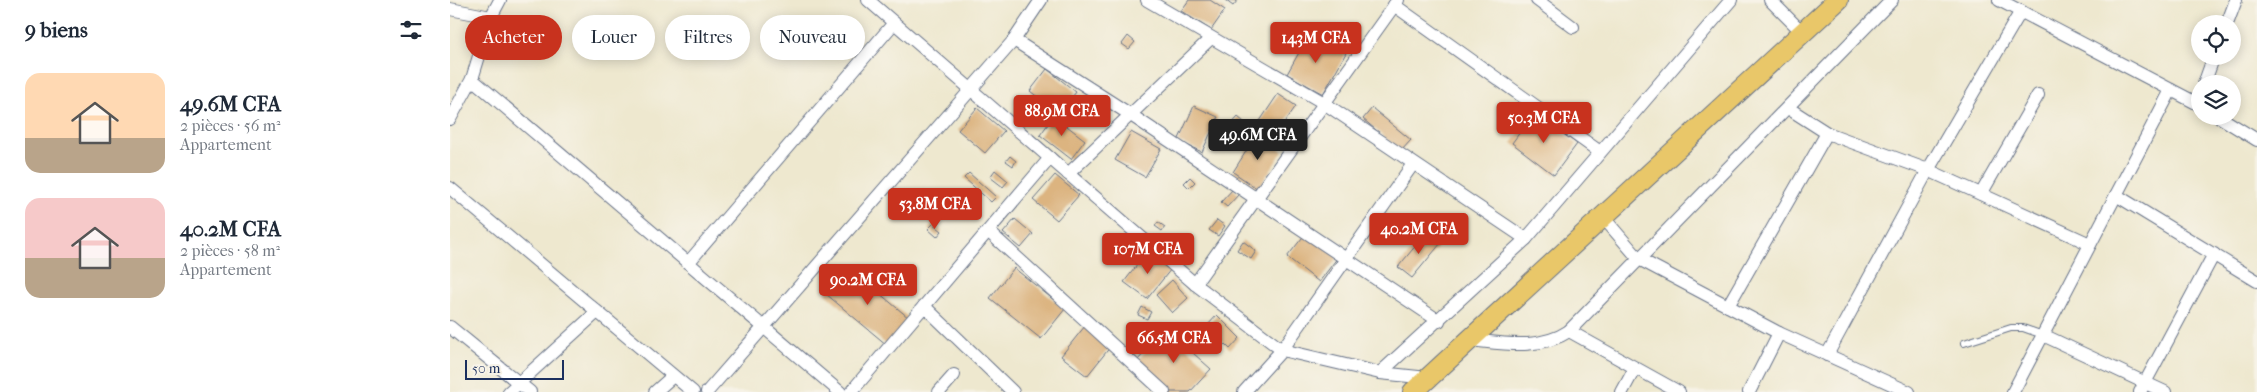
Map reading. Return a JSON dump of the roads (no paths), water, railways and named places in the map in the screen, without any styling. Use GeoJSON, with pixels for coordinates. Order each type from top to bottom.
{"type":"FeatureCollection","features":[{"type":"Feature","properties":{"kind":"highway"},"geometry":{"type":"LineString","coordinates":[[1413,392],[1838,0]]}},
{"type":"Feature","properties":{"kind":"street"},"geometry":{"type":"LineString","coordinates":[[492,15],[500,0]]}},
{"type":"Feature","properties":{"kind":"street"},"geometry":{"type":"LineString","coordinates":[[868,0],[1194,284],[1282,350],[1380,373],[1428,378]]}},
{"type":"Feature","properties":{"kind":"street"},"geometry":{"type":"LineString","coordinates":[[707,392],[1014,40],[1041,0]]}},
{"type":"Feature","properties":{"kind":"street"},"geometry":{"type":"LineString","coordinates":[[1147,0],[1324,103],[1526,239]]}},
{"type":"Feature","properties":{"kind":"street"},"geometry":{"type":"LineString","coordinates":[[1536,0],[1573,27]]}},
{"type":"Feature","properties":{"kind":"street"},"geometry":{"type":"LineString","coordinates":[[1380,373],[1439,321],[1526,239],[1731,0]]}},
{"type":"Feature","properties":{"kind":"street"},"geometry":{"type":"LineString","coordinates":[[1770,0],[1803,33]]}},
{"type":"Feature","properties":{"kind":"street"},"geometry":{"type":"LineString","coordinates":[[1469,340],[1530,345],[1557,339],[1569,331],[1892,0]]}},
{"type":"Feature","properties":{"kind":"street"},"geometry":{"type":"LineString","coordinates":[[1999,0],[2171,90],[2191,98]]}},
{"type":"Feature","properties":{"kind":"street"},"geometry":{"type":"LineString","coordinates":[[2230,15],[2236,0]]}},
{"type":"Feature","properties":{"kind":"street"},"geometry":{"type":"LineString","coordinates":[[1194,284],[1396,2],[1600,152]]}},
{"type":"Feature","properties":{"kind":"street"},"geometry":{"type":"LineString","coordinates":[[450,9],[481,15]]}},
{"type":"Feature","properties":{"kind":"street"},"geometry":{"type":"LineString","coordinates":[[1827,355],[1928,170],[2020,11]]}},
{"type":"Feature","properties":{"kind":"street"},"geometry":{"type":"LineString","coordinates":[[688,263],[894,23]]}},
{"type":"Feature","properties":{"kind":"street"},"geometry":{"type":"LineString","coordinates":[[1068,174],[1211,38]]}},
{"type":"Feature","properties":{"kind":"street"},"geometry":{"type":"LineString","coordinates":[[1014,40],[1131,115],[1439,321]]}},
{"type":"Feature","properties":{"kind":"street"},"geometry":{"type":"LineString","coordinates":[[450,119],[472,78],[478,60]]}},
{"type":"Feature","properties":{"kind":"street"},"geometry":{"type":"LineString","coordinates":[[472,78],[840,392]]}},
{"type":"Feature","properties":{"kind":"street"},"geometry":{"type":"LineString","coordinates":[[2013,392],[2171,90]]}},
{"type":"Feature","properties":{"kind":"street"},"geometry":{"type":"LineString","coordinates":[[1981,194],[2038,95]]}},
{"type":"Feature","properties":{"kind":"street"},"geometry":{"type":"LineString","coordinates":[[1788,108],[1827,133],[1928,170],[2090,244]]}},
{"type":"Feature","properties":{"kind":"street"},"geometry":{"type":"LineString","coordinates":[[2233,125],[2257,140]]}},
{"type":"Feature","properties":{"kind":"street"},"geometry":{"type":"LineString","coordinates":[[1728,306],[1827,133]]}},
{"type":"Feature","properties":{"kind":"street"},"geometry":{"type":"LineString","coordinates":[[851,392],[1050,158]]}},
{"type":"Feature","properties":{"kind":"street"},"geometry":{"type":"LineString","coordinates":[[1244,392],[1282,350],[1413,164]]}},
{"type":"Feature","properties":{"kind":"street"},"geometry":{"type":"LineString","coordinates":[[450,188],[692,392]]}},
{"type":"Feature","properties":{"kind":"street"},"geometry":{"type":"LineString","coordinates":[[2116,195],[2257,281]]}},
{"type":"Feature","properties":{"kind":"street"},"geometry":{"type":"LineString","coordinates":[[1603,217],[1639,259],[1778,333],[1909,392]]}},
{"type":"Feature","properties":{"kind":"street"},"geometry":{"type":"LineString","coordinates":[[988,231],[1164,392]]}},
{"type":"Feature","properties":{"kind":"street"},"geometry":{"type":"LineString","coordinates":[[2143,387],[2214,254]]}},
{"type":"Feature","properties":{"kind":"street"},"geometry":{"type":"LineString","coordinates":[[924,306],[1013,392]]}},
{"type":"Feature","properties":{"kind":"street"},"geometry":{"type":"LineString","coordinates":[[509,392],[597,312]]}},
{"type":"Feature","properties":{"kind":"street"},"geometry":{"type":"LineString","coordinates":[[450,327],[530,392]]}},
{"type":"Feature","properties":{"kind":"street"},"geometry":{"type":"LineString","coordinates":[[1569,331],[1679,392]]}},
{"type":"Feature","properties":{"kind":"street"},"geometry":{"type":"LineString","coordinates":[[1749,392],[1778,333]]}},
{"type":"Feature","properties":{"kind":"street"},"geometry":{"type":"LineString","coordinates":[[2043,335],[2143,387],[2165,392]]}},
{"type":"Feature","properties":{"kind":"street"},"geometry":{"type":"LineString","coordinates":[[1622,392],[1635,368]]}},
{"type":"Feature","properties":{"kind":"street"},"geometry":{"type":"LineString","coordinates":[[940,392],[954,375]]}},
{"type":"Feature","properties":{"kind":"street"},"geometry":{"type":"LineString","coordinates":[[655,392],[673,376]]}},
{"type":"Feature","properties":{"kind":"lane"},"geometry":{"type":"LineString","coordinates":[[1964,343],[2011,328],[2023,328],[2043,335]]}}]}
